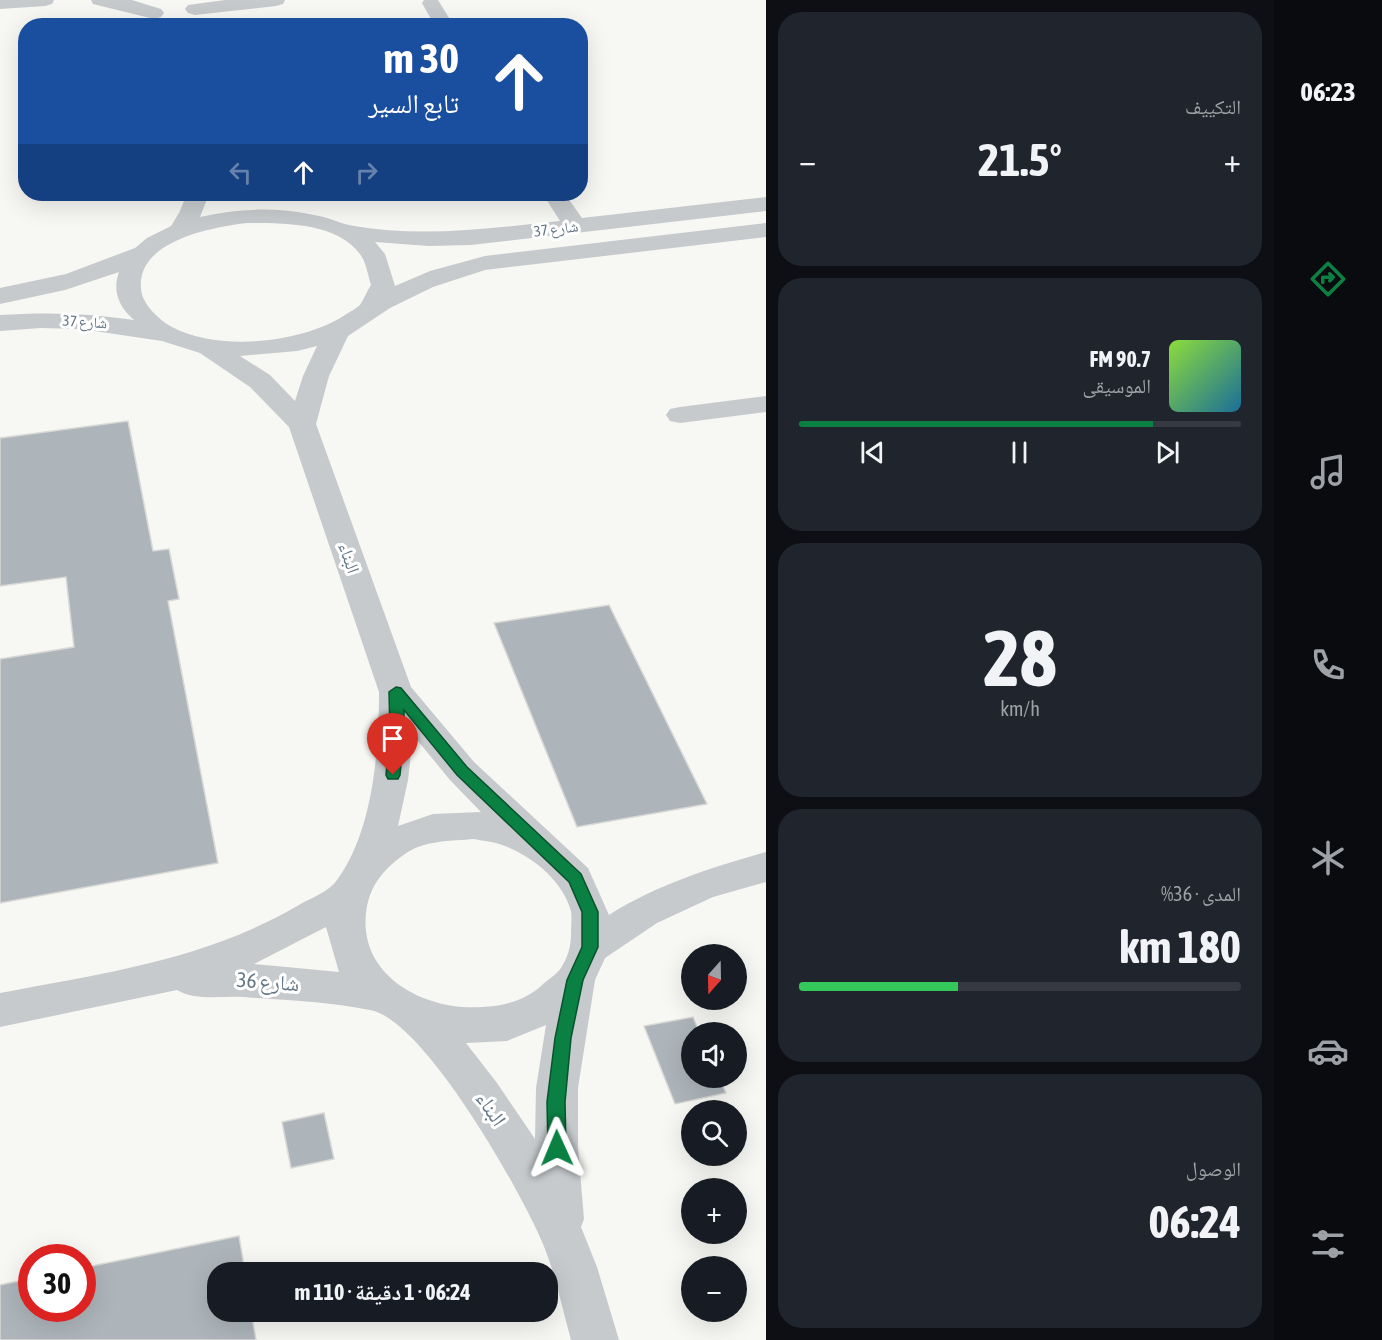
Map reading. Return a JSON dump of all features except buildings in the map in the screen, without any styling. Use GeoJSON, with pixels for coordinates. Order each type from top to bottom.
{"type":"FeatureCollection","features":[{"type":"Feature","properties":{"kind":"street"},"geometry":{"type":"LineString","coordinates":[[0,3],[45,0]]}},
{"type":"Feature","properties":{"kind":"street"},"geometry":{"type":"LineString","coordinates":[[100,0],[129,5],[154,13]]}},
{"type":"Feature","properties":{"kind":"street"},"geometry":{"type":"LineString","coordinates":[[195,12],[276,0]]}},
{"type":"Feature","properties":{"kind":"street"},"geometry":{"type":"LineString","coordinates":[[430,3],[440,18]]}},
{"type":"Feature","properties":{"kind":"street"},"geometry":{"type":"LineString","coordinates":[[178,231],[191,213],[195,201]]}},
{"type":"Feature","properties":{"kind":"street"},"geometry":{"type":"LineString","coordinates":[[274,201],[295,218]]}},
{"type":"Feature","properties":{"kind":"street"},"geometry":{"type":"LineString","coordinates":[[559,201],[576,227]]}},
{"type":"Feature","properties":{"kind":"street","name":"شارع 37"},"geometry":{"type":"LineString","coordinates":[[346,233],[429,240],[471,238],[765,204]]}},
{"type":"Feature","properties":{"kind":"street"},"geometry":{"type":"LineString","coordinates":[[0,296],[61,283],[106,269],[146,252],[178,231],[223,219],[263,216],[314,221],[346,233],[372,252],[383,276],[382,289],[366,313]]}},
{"type":"Feature","properties":{"kind":"street","name":"شارع 37"},"geometry":{"type":"LineString","coordinates":[[0,323],[72,320],[121,325],[207,346],[252,350],[275,349],[319,340],[337,332],[390,296],[419,282],[451,271],[486,263],[765,230]]}},
{"type":"Feature","properties":{"kind":"street"},"geometry":{"type":"LineString","coordinates":[[146,252],[135,264],[129,276],[128,289],[131,302],[139,314],[168,335]]}},
{"type":"Feature","properties":{"kind":"street"},"geometry":{"type":"LineString","coordinates":[[302,424],[316,376],[337,332]]}},
{"type":"Feature","properties":{"kind":"street","name":"البناء"},"geometry":{"type":"LineString","coordinates":[[207,346],[260,381],[283,401],[302,424],[396,692],[397,732],[393,775],[383,818],[358,879],[345,929],[356,964],[381,994]]}},
{"type":"Feature","properties":{"kind":"street"},"geometry":{"type":"LineString","coordinates":[[680,415],[765,404]]}},
{"type":"Feature","properties":{"kind":"street","name":"البناء"},"geometry":{"type":"LineString","coordinates":[[396,692],[462,771],[575,879],[590,912],[583,964],[563,1038],[556,1102],[557,1171],[565,1245]]}},
{"type":"Feature","properties":{"kind":"street","name":"شارع 36"},"geometry":{"type":"LineString","coordinates":[[0,1010],[154,980],[225,959],[292,930],[358,879],[396,841],[433,828],[474,825],[513,833],[548,852]]}},
{"type":"Feature","properties":{"kind":"street"},"geometry":{"type":"LineString","coordinates":[[381,994],[418,1016],[462,1026],[507,1023],[546,1006],[583,964],[644,912],[703,885],[765,867]]}},
{"type":"Feature","properties":{"kind":"street","name":"شارع 36"},"geometry":{"type":"LineString","coordinates":[[154,980],[230,979],[295,983],[381,994]]}},
{"type":"Feature","properties":{"kind":"street","name":"البناء"},"geometry":{"type":"LineString","coordinates":[[418,1016],[460,1064],[499,1119],[534,1179],[565,1245],[595,1340]]}},
{"type":"Feature","properties":{"kind":"route"},"geometry":{"type":"LineString","coordinates":[[393,775],[397,732],[396,692],[462,771],[575,879],[590,912],[590,947],[575,980],[563,1038],[556,1102],[557,1148]]}}]}
